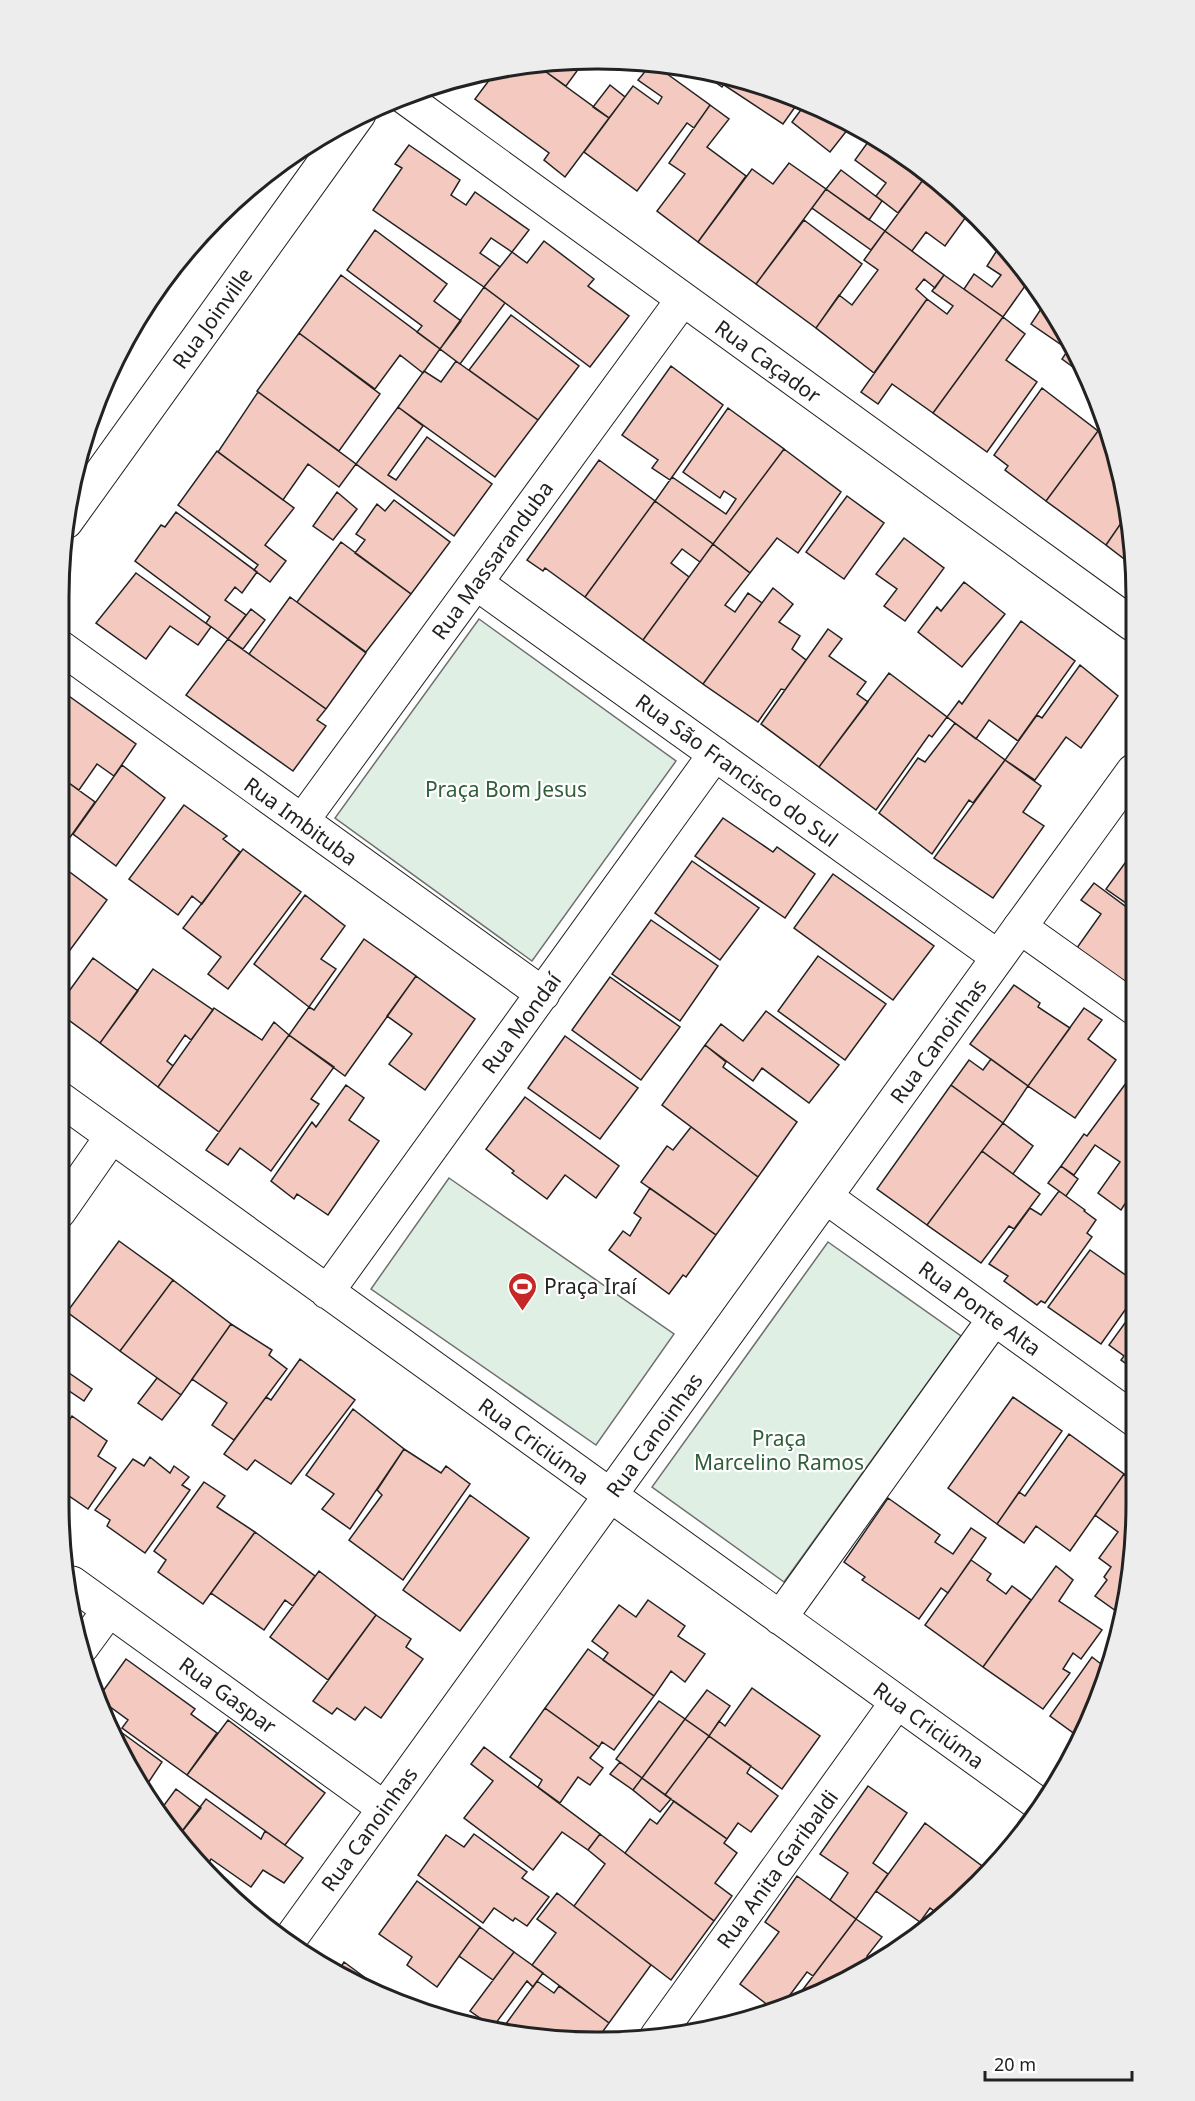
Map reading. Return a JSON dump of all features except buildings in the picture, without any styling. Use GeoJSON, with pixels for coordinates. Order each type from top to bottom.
{"type":"FeatureCollection","features":[{"type":"Feature","properties":{"kind":"street","name":"Rua Caçador"},"geometry":{"type":"LineString","coordinates":[[412,103],[1126,620]]}},
{"type":"Feature","properties":{"kind":"street","name":"Rua Joinville"},"geometry":{"type":"LineString","coordinates":[[77,506],[345,134]]}},
{"type":"Feature","properties":{"kind":"street","name":"Rua Massaranduba"},"geometry":{"type":"LineString","coordinates":[[302,821],[683,299]]}},
{"type":"Feature","properties":{"kind":"street","name":"Rua São Francisco do Sul"},"geometry":{"type":"LineString","coordinates":[[476,583],[998,957]]}},
{"type":"Feature","properties":{"kind":"street","name":"Rua Imbituba"},"geometry":{"type":"LineString","coordinates":[[69,653],[543,994]]}},
{"type":"Feature","properties":{"kind":"street","name":"Rua Mondaí"},"geometry":{"type":"LineString","coordinates":[[327,1292],[715,754]]}},
{"type":"Feature","properties":{"kind":"street","name":"Rua Canoinhas"},"geometry":{"type":"LineString","coordinates":[[293,1935],[1126,781]]}},
{"type":"Feature","properties":{"kind":"street"},"geometry":{"type":"LineString","coordinates":[[1020,927],[1126,1002]]}},
{"type":"Feature","properties":{"kind":"street","name":"Rua Criciúma"},"geometry":{"type":"LineString","coordinates":[[69,1105],[1034,1801]]}},
{"type":"Feature","properties":{"kind":"street"},"geometry":{"type":"LineString","coordinates":[[69,1198],[112,1136]]}},
{"type":"Feature","properties":{"kind":"street","name":"Rua Ponte Alta"},"geometry":{"type":"LineString","coordinates":[[826,1197],[1126,1414]]}},
{"type":"Feature","properties":{"kind":"street"},"geometry":{"type":"LineString","coordinates":[[780,1618],[994,1319]]}},
{"type":"Feature","properties":{"kind":"street","name":"Rua Gaspar"},"geometry":{"type":"LineString","coordinates":[[76,1586],[384,1808]]}},
{"type":"Feature","properties":{"kind":"street"},"geometry":{"type":"LineString","coordinates":[[87,1640],[110,1610]]}},
{"type":"Feature","properties":{"kind":"street","name":"Rua Anita Garibaldi"},"geometry":{"type":"LineString","coordinates":[[673,2026],[897,1702]]}},
{"type":"Feature","properties":{"kind":"green space","name":"Praça Bom Jesus"},"geometry":{"type":"Polygon","coordinates":[[[479,619],[676,761],[532,961],[335,818],[479,619]]]}},
{"type":"Feature","properties":{"kind":"green space","name":"Praça Iraí"},"geometry":{"type":"Polygon","coordinates":[[[449,1178],[674,1334],[596,1445],[371,1289],[449,1178]]]}},
{"type":"Feature","properties":{"kind":"green space","name":"Praça Marcelino Ramos"},"geometry":{"type":"Polygon","coordinates":[[[828,1242],[961,1336],[784,1582],[652,1487],[828,1242]]]}},
{"type":"Feature","properties":{"kind":"place","name":"Praça Iraí"},"geometry":{"type":"Point","coordinates":[523,1312]}}]}
